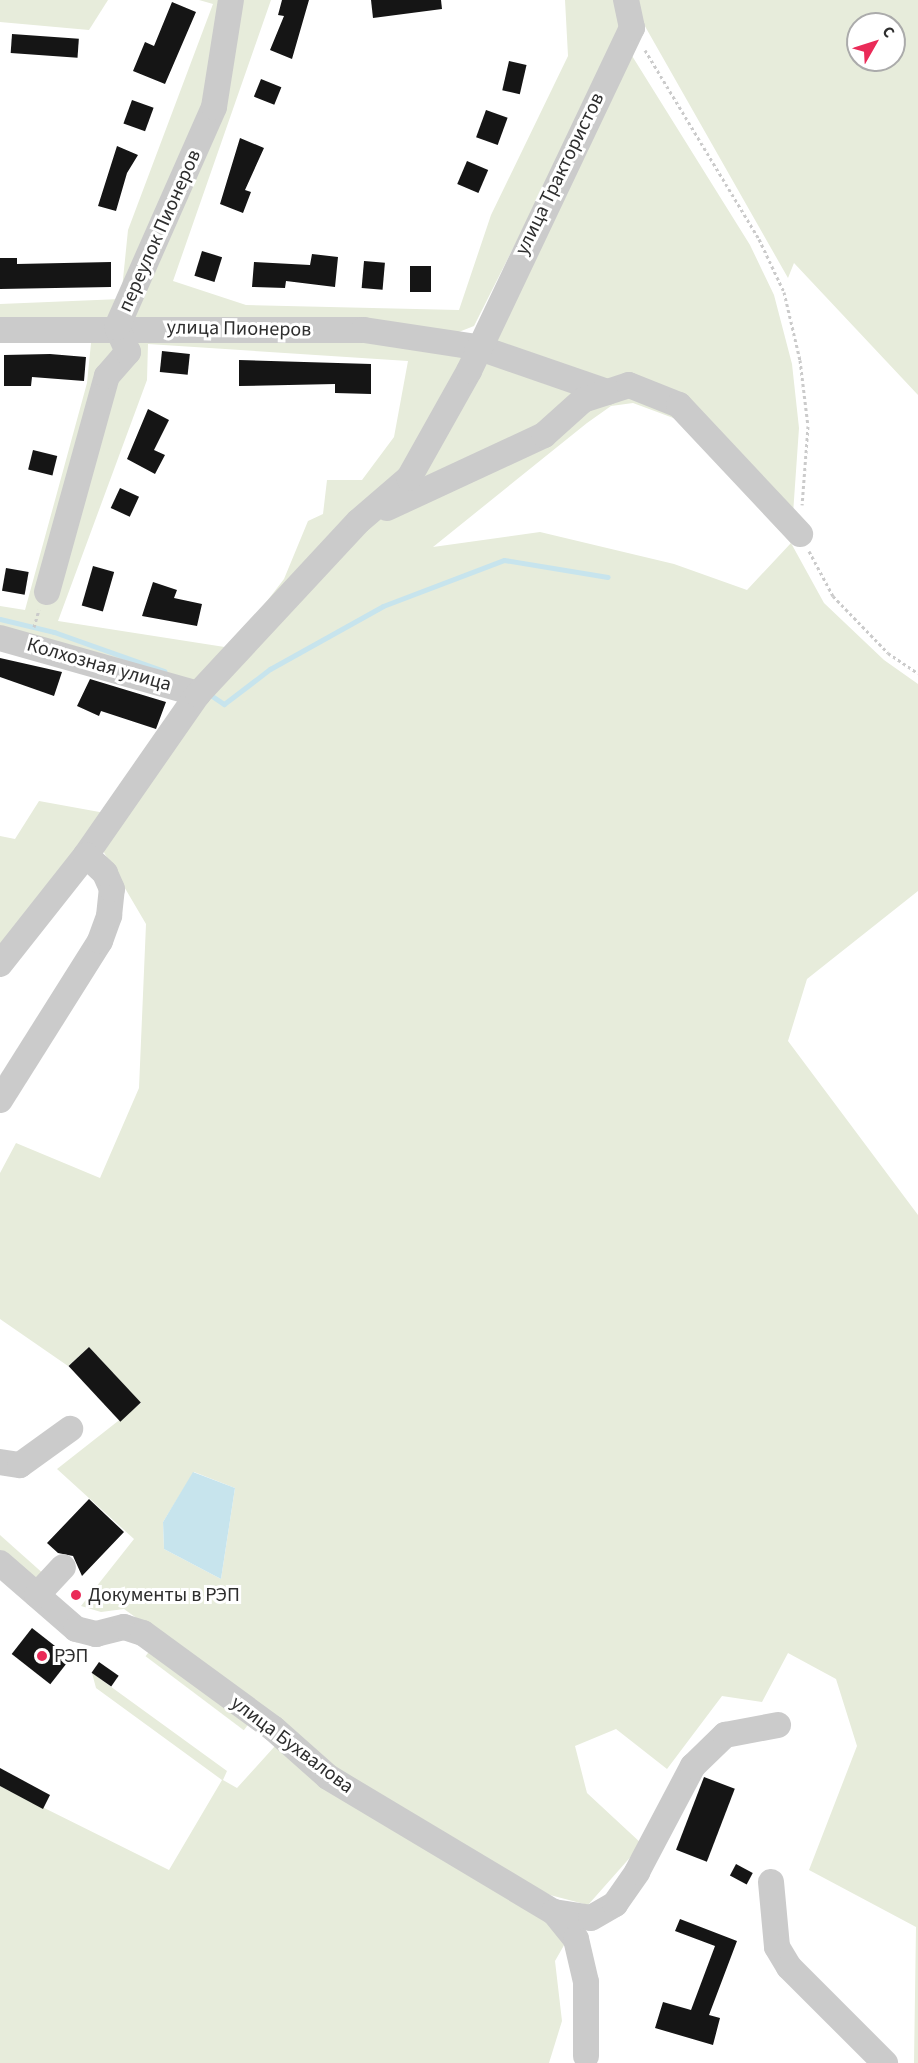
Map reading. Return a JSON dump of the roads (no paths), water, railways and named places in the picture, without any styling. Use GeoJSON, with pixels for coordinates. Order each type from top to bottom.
{"type":"FeatureCollection","features":[{"type":"Feature","properties":{"kind":"street","name":"переулок Пионеров"},"geometry":{"type":"LineString","coordinates":[[43,602],[107,376],[128,352],[117,327],[214,107],[231,0]]}},
{"type":"Feature","properties":{"kind":"street","name":"улица Трактористов"},"geometry":{"type":"LineString","coordinates":[[0,964],[86,855],[198,694],[359,521],[409,478],[469,371],[477,347],[632,28],[626,0]]}},
{"type":"Feature","properties":{"kind":"street","name":"улица Пионеров"},"geometry":{"type":"LineString","coordinates":[[0,330],[117,327],[364,330],[477,347],[607,392]]}},
{"type":"Feature","properties":{"kind":"street"},"geometry":{"type":"LineString","coordinates":[[359,521],[544,435],[582,400],[628,385],[679,405],[800,534]]}},
{"type":"Feature","properties":{"kind":"street","name":"Колхозная улица"},"geometry":{"type":"LineString","coordinates":[[0,638],[198,694]]}},
{"type":"Feature","properties":{"kind":"street"},"geometry":{"type":"LineString","coordinates":[[0,1100],[100,941],[109,916],[112,890],[105,873],[86,855]]}},
{"type":"Feature","properties":{"kind":"street"},"geometry":{"type":"LineString","coordinates":[[0,1462],[20,1464],[70,1429]]}},
{"type":"Feature","properties":{"kind":"street","name":"улица Бухвалова"},"geometry":{"type":"LineString","coordinates":[[0,1563],[76,1629],[96,1634],[124,1627],[143,1633],[274,1729],[328,1777],[554,1912],[576,1940],[586,1982],[586,2056]]}},
{"type":"Feature","properties":{"kind":"street"},"geometry":{"type":"LineString","coordinates":[[37,1595],[63,1567]]}},
{"type":"Feature","properties":{"kind":"street"},"geometry":{"type":"LineString","coordinates":[[554,1912],[591,1918],[615,1905],[637,1872],[693,1766],[725,1735],[778,1725]]}},
{"type":"Feature","properties":{"kind":"street"},"geometry":{"type":"LineString","coordinates":[[771,1882],[777,1947],[789,1967],[885,2063]]}},
{"type":"Feature","properties":{"kind":"water"},"geometry":{"type":"Polygon","coordinates":[[[193,1472],[235,1488],[221,1579],[164,1549],[163,1522],[193,1472]]]}},
{"type":"Feature","properties":{"kind":"waterway"},"geometry":{"type":"LineString","coordinates":[[209,694],[224,704],[270,669],[383,606],[504,560],[608,577]]}},
{"type":"Feature","properties":{"kind":"waterway"},"geometry":{"type":"LineString","coordinates":[[0,619],[54,632],[164,671]]}},
{"type":"Feature","properties":{"kind":"place","name":"Документы в РЭП"},"geometry":{"type":"Point","coordinates":[76,1595]}},
{"type":"Feature","properties":{"kind":"place","name":"РЭП"},"geometry":{"type":"Point","coordinates":[42,1656]}}]}
